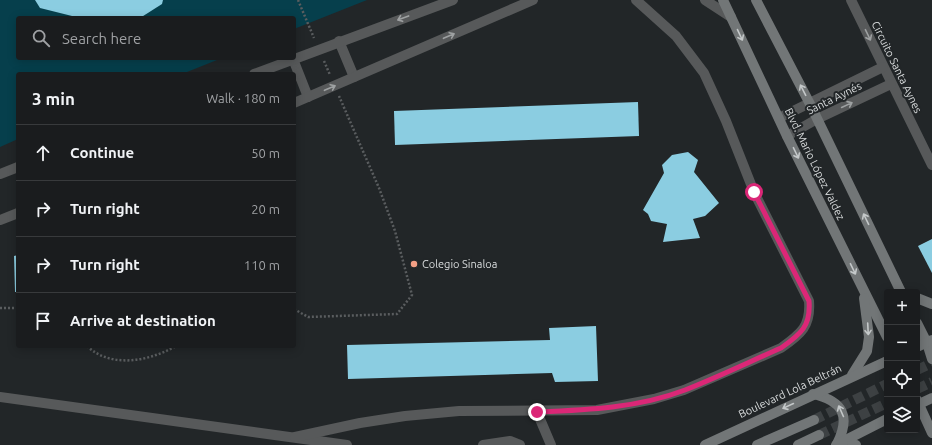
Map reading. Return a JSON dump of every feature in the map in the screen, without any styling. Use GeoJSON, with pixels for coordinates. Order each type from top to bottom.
{"type":"FeatureCollection","features":[{"type":"Feature","properties":{"kind":"main road","name":"Blvd. Mario López Valdez"},"geometry":{"type":"LineString","coordinates":[[723,0],[787,136],[884,331]]}},
{"type":"Feature","properties":{"kind":"main road","name":"Blvd. Mario López Valdez"},"geometry":{"type":"LineString","coordinates":[[756,0],[810,104],[899,287]]}},
{"type":"Feature","properties":{"kind":"main road"},"geometry":{"type":"LineString","coordinates":[[852,376],[867,351],[869,337],[863,290]]}},
{"type":"Feature","properties":{"kind":"main road"},"geometry":{"type":"LineString","coordinates":[[920,299],[932,304]]}},
{"type":"Feature","properties":{"kind":"main road"},"geometry":{"type":"LineString","coordinates":[[918,325],[928,340],[932,359]]}},
{"type":"Feature","properties":{"kind":"main road","name":"Boulevard Lola Beltrán"},"geometry":{"type":"LineString","coordinates":[[705,445],[885,361]]}},
{"type":"Feature","properties":{"kind":"main road"},"geometry":{"type":"LineString","coordinates":[[813,394],[824,396],[837,403],[843,412],[844,420],[841,437],[836,445]]}},
{"type":"Feature","properties":{"kind":"main road"},"geometry":{"type":"LineString","coordinates":[[920,402],[932,398]]}},
{"type":"Feature","properties":{"kind":"main road"},"geometry":{"type":"LineString","coordinates":[[920,407],[932,433]]}},
{"type":"Feature","properties":{"kind":"main road"},"geometry":{"type":"LineString","coordinates":[[757,445],[814,420]]}},
{"type":"Feature","properties":{"kind":"main road"},"geometry":{"type":"LineString","coordinates":[[836,445],[884,421]]}},
{"type":"Feature","properties":{"kind":"main road"},"geometry":{"type":"LineString","coordinates":[[798,445],[819,435]]}},
{"type":"Feature","properties":{"kind":"street"},"geometry":{"type":"LineString","coordinates":[[296,58],[453,0]]}},
{"type":"Feature","properties":{"kind":"street"},"geometry":{"type":"LineString","coordinates":[[296,102],[533,0]]}},
{"type":"Feature","properties":{"kind":"street"},"geometry":{"type":"LineString","coordinates":[[295,437],[360,423],[413,415],[498,410],[537,412],[597,410],[654,399],[684,390],[781,348],[796,338],[806,326],[810,314],[809,301],[754,192],[726,121],[704,73],[676,36],[636,0]]}},
{"type":"Feature","properties":{"kind":"street"},"geometry":{"type":"LineString","coordinates":[[705,0],[732,17]]}},
{"type":"Feature","properties":{"kind":"street","name":"Circuito Santa Aynes"},"geometry":{"type":"LineString","coordinates":[[851,0],[932,165]]}},
{"type":"Feature","properties":{"kind":"street"},"geometry":{"type":"LineString","coordinates":[[339,41],[354,77]]}},
{"type":"Feature","properties":{"kind":"street"},"geometry":{"type":"LineString","coordinates":[[259,72],[290,60]]}},
{"type":"Feature","properties":{"kind":"street"},"geometry":{"type":"LineString","coordinates":[[293,60],[308,97]]}},
{"type":"Feature","properties":{"kind":"street","name":"Santa Aynés"},"geometry":{"type":"LineString","coordinates":[[779,118],[883,67]]}},
{"type":"Feature","properties":{"kind":"street","name":"Santa Aynés"},"geometry":{"type":"LineString","coordinates":[[787,136],[817,119],[891,84]]}},
{"type":"Feature","properties":{"kind":"street"},"geometry":{"type":"LineString","coordinates":[[0,174],[16,168]]}},
{"type":"Feature","properties":{"kind":"street"},"geometry":{"type":"LineString","coordinates":[[0,220],[16,214]]}},
{"type":"Feature","properties":{"kind":"street"},"geometry":{"type":"LineString","coordinates":[[0,397],[347,445]]}},
{"type":"Feature","properties":{"kind":"street"},"geometry":{"type":"LineString","coordinates":[[537,412],[551,445]]}},
{"type":"Feature","properties":{"kind":"street"},"geometry":{"type":"LineString","coordinates":[[483,445],[510,441],[520,445]]}},
{"type":"Feature","properties":{"kind":"path"},"geometry":{"type":"LineString","coordinates":[[296,310],[308,316],[397,314],[412,295],[395,231],[384,202],[298,0]]}},
{"type":"Feature","properties":{"kind":"path"},"geometry":{"type":"LineString","coordinates":[[0,308],[16,308]]}},
{"type":"Feature","properties":{"kind":"path"},"geometry":{"type":"LineString","coordinates":[[89,348],[93,351],[118,360],[140,360],[172,348]]}},
{"type":"Feature","properties":{"kind":"shaded area"},"geometry":{"type":"Polygon","coordinates":[[[0,0],[367,0],[296,28],[296,16],[16,16],[16,60],[217,60],[187,72],[16,72],[16,140],[0,147],[0,0]]]}},
{"type":"Feature","properties":{"kind":"building"},"geometry":{"type":"Polygon","coordinates":[[[35,0],[163,0],[162,4],[143,16],[72,16],[40,8],[35,0]]]}},
{"type":"Feature","properties":{"kind":"building"},"geometry":{"type":"Polygon","coordinates":[[[638,102],[639,136],[395,145],[394,111],[638,102]]]}},
{"type":"Feature","properties":{"kind":"building"},"geometry":{"type":"Polygon","coordinates":[[[688,152],[698,160],[694,172],[719,203],[705,216],[693,219],[700,238],[663,242],[667,224],[651,221],[648,214],[643,210],[664,173],[662,165],[672,155],[688,152]]]}},
{"type":"Feature","properties":{"kind":"building"},"geometry":{"type":"Polygon","coordinates":[[[932,239],[932,273],[918,246],[932,239]]]}},
{"type":"Feature","properties":{"kind":"building"},"geometry":{"type":"Polygon","coordinates":[[[14,256],[16,256],[16,292],[15,292],[14,256]]]}},
{"type":"Feature","properties":{"kind":"building"},"geometry":{"type":"Polygon","coordinates":[[[596,326],[598,381],[555,382],[552,373],[348,379],[347,345],[550,340],[549,328],[596,326]]]}},
{"type":"Feature","properties":{"kind":"tunnel"},"geometry":{"type":"LineString","coordinates":[[920,369],[932,363]]}},
{"type":"Feature","properties":{"kind":"tunnel"},"geometry":{"type":"LineString","coordinates":[[920,388],[932,382]]}},
{"type":"Feature","properties":{"kind":"tunnel"},"geometry":{"type":"LineString","coordinates":[[814,420],[884,385]]}},
{"type":"Feature","properties":{"kind":"tunnel"},"geometry":{"type":"LineString","coordinates":[[819,435],[884,404]]}},
{"type":"Feature","properties":{"kind":"place","name":"Colegio Sinaloa"},"geometry":{"type":"Point","coordinates":[414,264]}},
{"type":"Feature","properties":{"kind":"route"},"geometry":{"type":"LineString","coordinates":[[537,412],[597,410],[654,399],[684,390],[781,348],[796,338],[806,326],[810,314],[809,301],[802,284],[754,192]]}}]}
